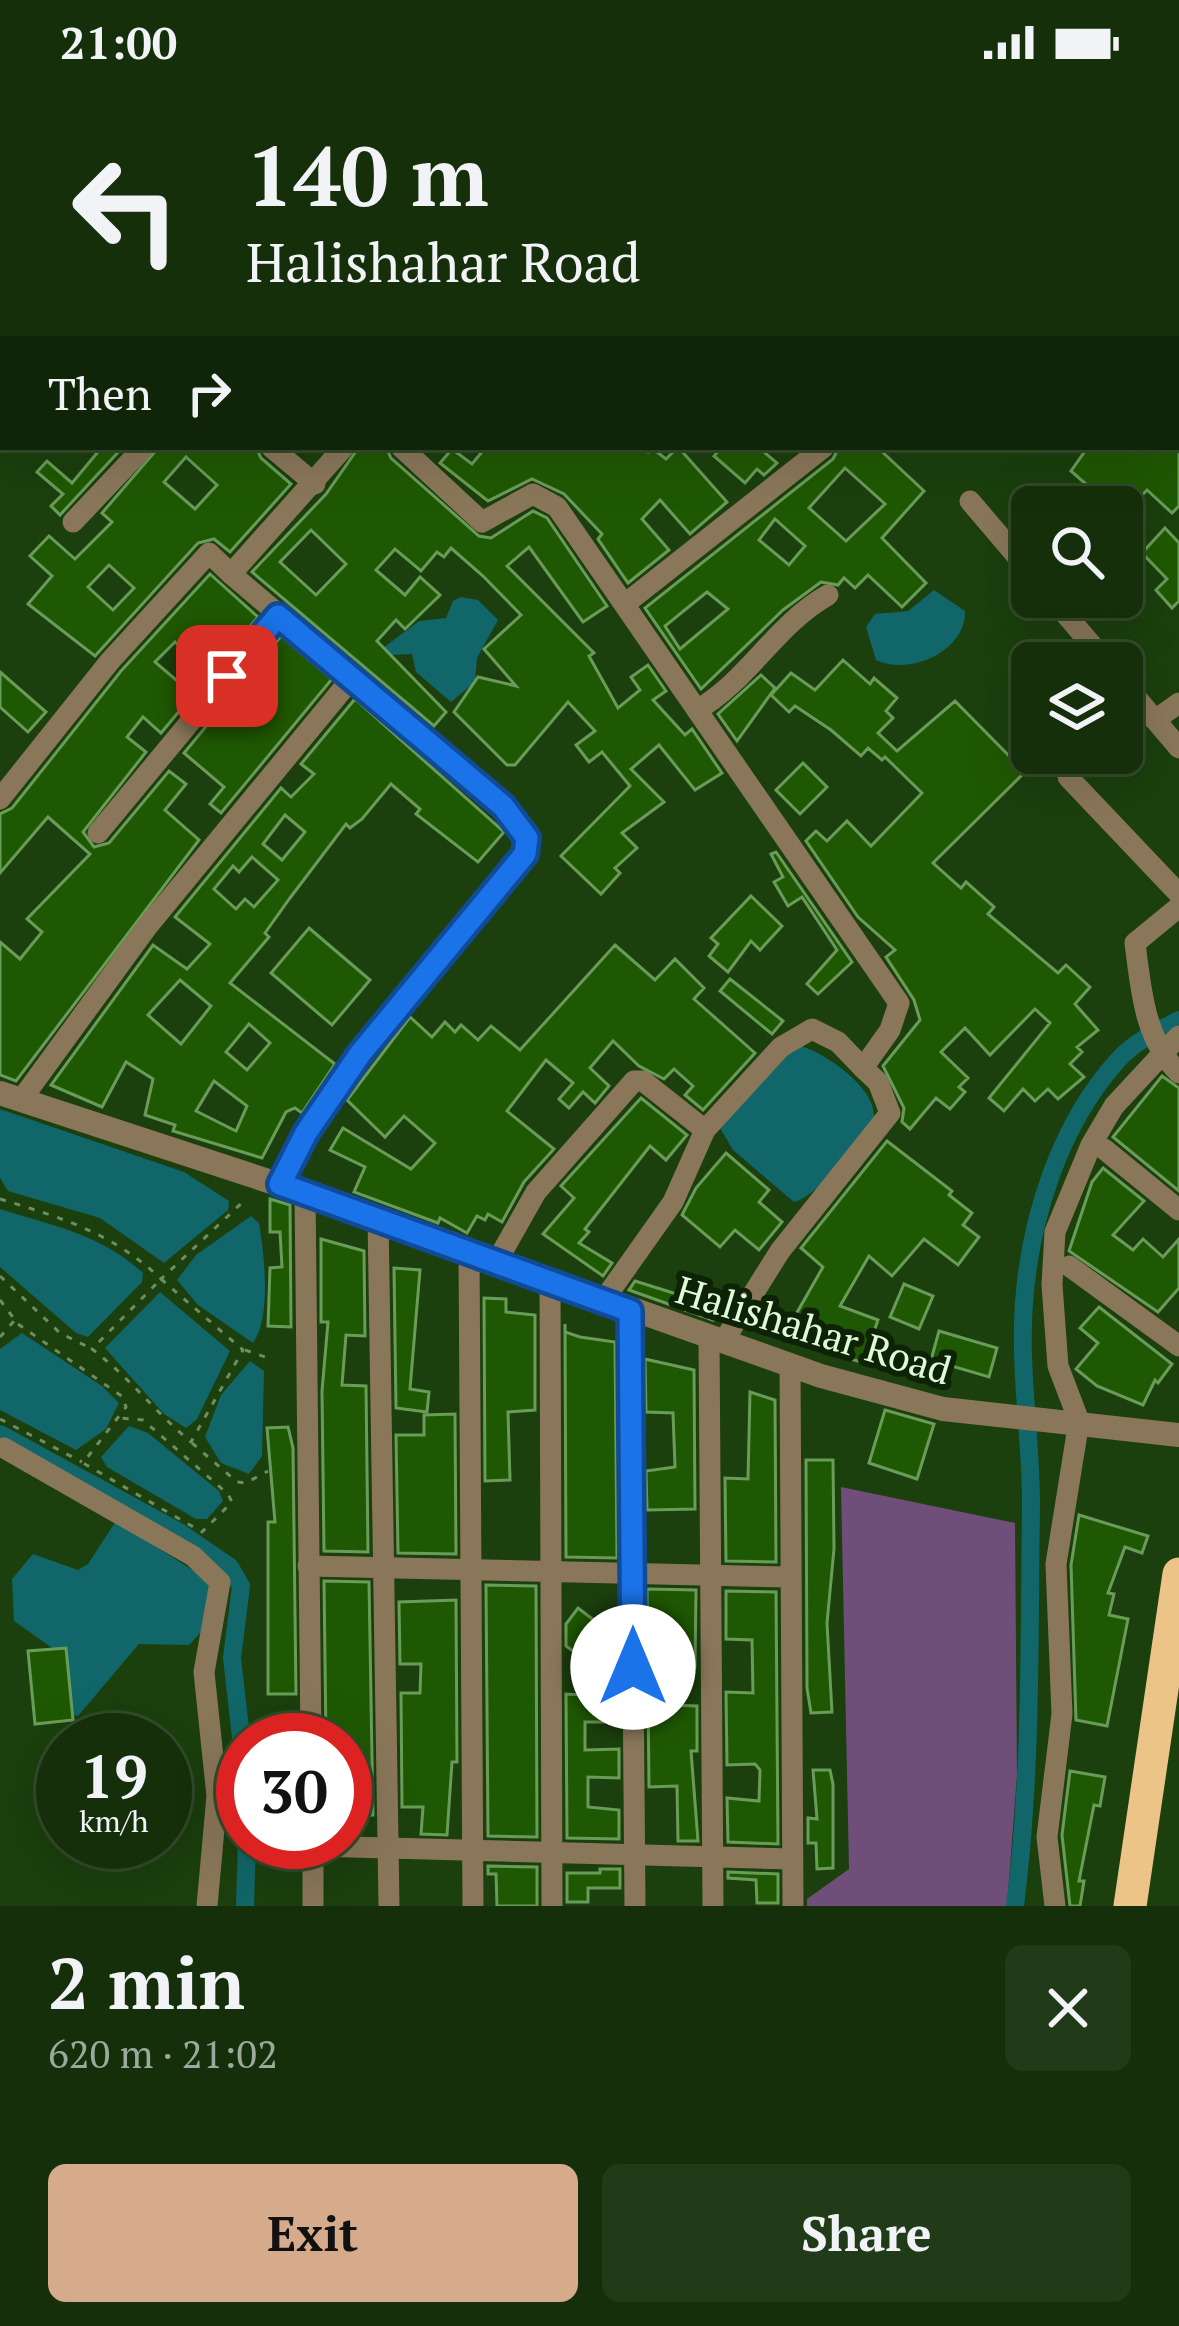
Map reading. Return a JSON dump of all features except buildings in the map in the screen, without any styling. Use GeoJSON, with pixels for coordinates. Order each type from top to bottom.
{"type":"FeatureCollection","features":[{"type":"Feature","properties":{"kind":"highway"},"geometry":{"type":"LineString","coordinates":[[1130,1906],[1179,1574]]}},
{"type":"Feature","properties":{"kind":"highway"},"geometry":{"type":"LineString","coordinates":[[1150,1906],[1179,1697]]}},
{"type":"Feature","properties":{"kind":"street"},"geometry":{"type":"LineString","coordinates":[[73,522],[141,450]]}},
{"type":"Feature","properties":{"kind":"street"},"geometry":{"type":"LineString","coordinates":[[275,450],[315,484]]}},
{"type":"Feature","properties":{"kind":"street"},"geometry":{"type":"LineString","coordinates":[[231,574],[342,450]]}},
{"type":"Feature","properties":{"kind":"street"},"geometry":{"type":"LineString","coordinates":[[404,450],[482,522],[533,494],[543,495],[625,604],[899,1003],[890,1030],[863,1068]]}},
{"type":"Feature","properties":{"kind":"street"},"geometry":{"type":"LineString","coordinates":[[625,604],[820,450]]}},
{"type":"Feature","properties":{"kind":"street"},"geometry":{"type":"LineString","coordinates":[[970,501],[1011,549]]}},
{"type":"Feature","properties":{"kind":"street"},"geometry":{"type":"LineString","coordinates":[[0,799],[98,676],[209,554],[503,806],[527,838],[525,854],[360,1054],[306,1133],[293,1189],[311,1713]]}},
{"type":"Feature","properties":{"kind":"street"},"geometry":{"type":"LineString","coordinates":[[697,710],[736,683],[778,632],[828,595]]}},
{"type":"Feature","properties":{"kind":"street"},"geometry":{"type":"LineString","coordinates":[[98,833],[278,616]]}},
{"type":"Feature","properties":{"kind":"street"},"geometry":{"type":"LineString","coordinates":[[1069,618],[1089,642]]}},
{"type":"Feature","properties":{"kind":"street"},"geometry":{"type":"LineString","coordinates":[[11,1096],[352,678]]}},
{"type":"Feature","properties":{"kind":"street"},"geometry":{"type":"LineString","coordinates":[[1155,720],[1179,703]]}},
{"type":"Feature","properties":{"kind":"street"},"geometry":{"type":"LineString","coordinates":[[1143,706],[1179,748]]}},
{"type":"Feature","properties":{"kind":"street"},"geometry":{"type":"LineString","coordinates":[[1071,774],[1068,777],[1179,894]]}},
{"type":"Feature","properties":{"kind":"street"},"geometry":{"type":"LineString","coordinates":[[1179,907],[1135,943],[1142,999],[1160,1053],[1179,1073]]}},
{"type":"Feature","properties":{"kind":"street"},"geometry":{"type":"LineString","coordinates":[[603,1301],[673,1202],[705,1130],[797,1034],[812,1029],[826,1034],[878,1082],[890,1113],[716,1340],[710,1575],[713,1906]]}},
{"type":"Feature","properties":{"kind":"street"},"geometry":{"type":"LineString","coordinates":[[1055,1906],[1047,1838],[1062,1714],[1056,1564],[1079,1421],[1058,1366],[1052,1285],[1055,1232],[1090,1145],[1114,1106],[1179,1036]]}},
{"type":"Feature","properties":{"kind":"street"},"geometry":{"type":"LineString","coordinates":[[497,1262],[536,1192],[634,1081],[644,1081],[705,1130]]}},
{"type":"Feature","properties":{"kind":"street","name":"Halishahar Road"},"geometry":{"type":"LineString","coordinates":[[11,1096],[293,1189],[790,1365],[943,1408],[1179,1435]]}},
{"type":"Feature","properties":{"kind":"street"},"geometry":{"type":"LineString","coordinates":[[1104,1149],[1179,1210]]}},
{"type":"Feature","properties":{"kind":"street"},"geometry":{"type":"LineString","coordinates":[[378,1219],[389,1906]]}},
{"type":"Feature","properties":{"kind":"street"},"geometry":{"type":"LineString","coordinates":[[469,1250],[473,1906]]}},
{"type":"Feature","properties":{"kind":"street"},"geometry":{"type":"LineString","coordinates":[[1069,1266],[1179,1346]]}},
{"type":"Feature","properties":{"kind":"street"},"geometry":{"type":"LineString","coordinates":[[550,1281],[552,1906]]}},
{"type":"Feature","properties":{"kind":"street"},"geometry":{"type":"LineString","coordinates":[[630,1311],[634,1906]]}},
{"type":"Feature","properties":{"kind":"street"},"geometry":{"type":"LineString","coordinates":[[790,1365],[793,1906]]}},
{"type":"Feature","properties":{"kind":"street"},"geometry":{"type":"LineString","coordinates":[[4,1448],[193,1556],[220,1582],[204,1672],[217,1796],[207,1906]]}},
{"type":"Feature","properties":{"kind":"street"},"geometry":{"type":"LineString","coordinates":[[308,1566],[789,1577]]}},
{"type":"Feature","properties":{"kind":"street"},"geometry":{"type":"LineString","coordinates":[[372,1847],[791,1859]]}},
{"type":"Feature","properties":{"kind":"street"},"geometry":{"type":"LineString","coordinates":[[313,1869],[313,1906]]}},
{"type":"Feature","properties":{"kind":"path"},"geometry":{"type":"LineString","coordinates":[[0,1199],[51,1212],[107,1236],[243,1350],[271,1359]]}},
{"type":"Feature","properties":{"kind":"path"},"geometry":{"type":"LineString","coordinates":[[92,1349],[247,1199]]}},
{"type":"Feature","properties":{"kind":"path"},"geometry":{"type":"LineString","coordinates":[[0,1276],[60,1333],[92,1349],[129,1378],[147,1405],[237,1482],[246,1483],[268,1471]]}},
{"type":"Feature","properties":{"kind":"path"},"geometry":{"type":"LineString","coordinates":[[0,1300],[14,1321],[123,1397],[126,1407],[83,1462]]}},
{"type":"Feature","properties":{"kind":"path"},"geometry":{"type":"LineString","coordinates":[[0,1337],[14,1321]]}},
{"type":"Feature","properties":{"kind":"path"},"geometry":{"type":"LineString","coordinates":[[190,1442],[243,1350]]}},
{"type":"Feature","properties":{"kind":"path"},"geometry":{"type":"LineString","coordinates":[[0,1419],[202,1532],[221,1516],[232,1502],[228,1494],[143,1420],[119,1418]]}},
{"type":"Feature","properties":{"kind":"shaded area"},"geometry":{"type":"Polygon","coordinates":[[[841,1487],[1015,1523],[1017,1775],[1007,1906],[807,1906],[807,1899],[849,1869],[841,1487]]]}},
{"type":"Feature","properties":{"kind":"water"},"geometry":{"type":"Polygon","coordinates":[[[934,590],[965,611],[956,638],[946,649],[919,662],[904,665],[876,660],[866,627],[875,614],[908,611],[934,590]]]}},
{"type":"Feature","properties":{"kind":"water"},"geometry":{"type":"Polygon","coordinates":[[[461,597],[478,600],[498,620],[477,658],[475,682],[451,702],[416,672],[412,654],[390,655],[383,648],[419,621],[446,618],[453,601],[461,597]]]}},
{"type":"Feature","properties":{"kind":"water"},"geometry":{"type":"Polygon","coordinates":[[[801,1046],[857,1082],[874,1114],[865,1136],[842,1164],[815,1190],[794,1202],[733,1150],[720,1128],[790,1049],[801,1046]]]}},
{"type":"Feature","properties":{"kind":"water"},"geometry":{"type":"Polygon","coordinates":[[[0,1109],[184,1172],[229,1201],[228,1210],[164,1263],[100,1218],[8,1191],[0,1178],[0,1109]]]}},
{"type":"Feature","properties":{"kind":"water"},"geometry":{"type":"Polygon","coordinates":[[[0,1209],[93,1240],[143,1273],[142,1282],[88,1337],[76,1333],[0,1267],[0,1209]]]}},
{"type":"Feature","properties":{"kind":"water"},"geometry":{"type":"Polygon","coordinates":[[[251,1216],[259,1223],[265,1284],[263,1317],[253,1343],[198,1305],[177,1280],[196,1255],[251,1216]]]}},
{"type":"Feature","properties":{"kind":"water"},"geometry":{"type":"Polygon","coordinates":[[[160,1292],[230,1351],[197,1419],[186,1428],[164,1414],[105,1348],[160,1292]]]}},
{"type":"Feature","properties":{"kind":"water"},"geometry":{"type":"Polygon","coordinates":[[[22,1333],[102,1386],[119,1403],[106,1429],[76,1450],[0,1410],[0,1349],[22,1333]]]}},
{"type":"Feature","properties":{"kind":"water"},"geometry":{"type":"Polygon","coordinates":[[[250,1361],[264,1371],[262,1456],[249,1474],[221,1463],[205,1437],[221,1395],[250,1361]]]}},
{"type":"Feature","properties":{"kind":"water"},"geometry":{"type":"Polygon","coordinates":[[[129,1426],[148,1433],[219,1491],[223,1501],[207,1519],[196,1519],[107,1467],[101,1457],[129,1426]]]}},
{"type":"Feature","properties":{"kind":"water"},"geometry":{"type":"Polygon","coordinates":[[[116,1521],[211,1582],[206,1627],[189,1645],[139,1644],[81,1713],[66,1713],[62,1655],[14,1621],[12,1579],[33,1554],[78,1570],[88,1564],[116,1521]]]}},
{"type":"Feature","properties":{"kind":"waterway"},"geometry":{"type":"LineString","coordinates":[[1015,1906],[1029,1705],[1031,1504],[1023,1328],[1033,1238],[1064,1143],[1098,1085],[1132,1047],[1179,1020]]}},
{"type":"Feature","properties":{"kind":"waterway"},"geometry":{"type":"LineString","coordinates":[[0,1434],[179,1532],[230,1567],[241,1586],[232,1658],[238,1713]]}},
{"type":"Feature","properties":{"kind":"waterway"},"geometry":{"type":"LineString","coordinates":[[245,1906],[246,1869]]}},
{"type":"Feature","properties":{"kind":"route"},"geometry":{"type":"LineString","coordinates":[[227,676],[278,616],[503,806],[527,838],[525,854],[511,873],[429,966],[338,1084],[280,1184],[630,1311],[633,1667]]}}]}
